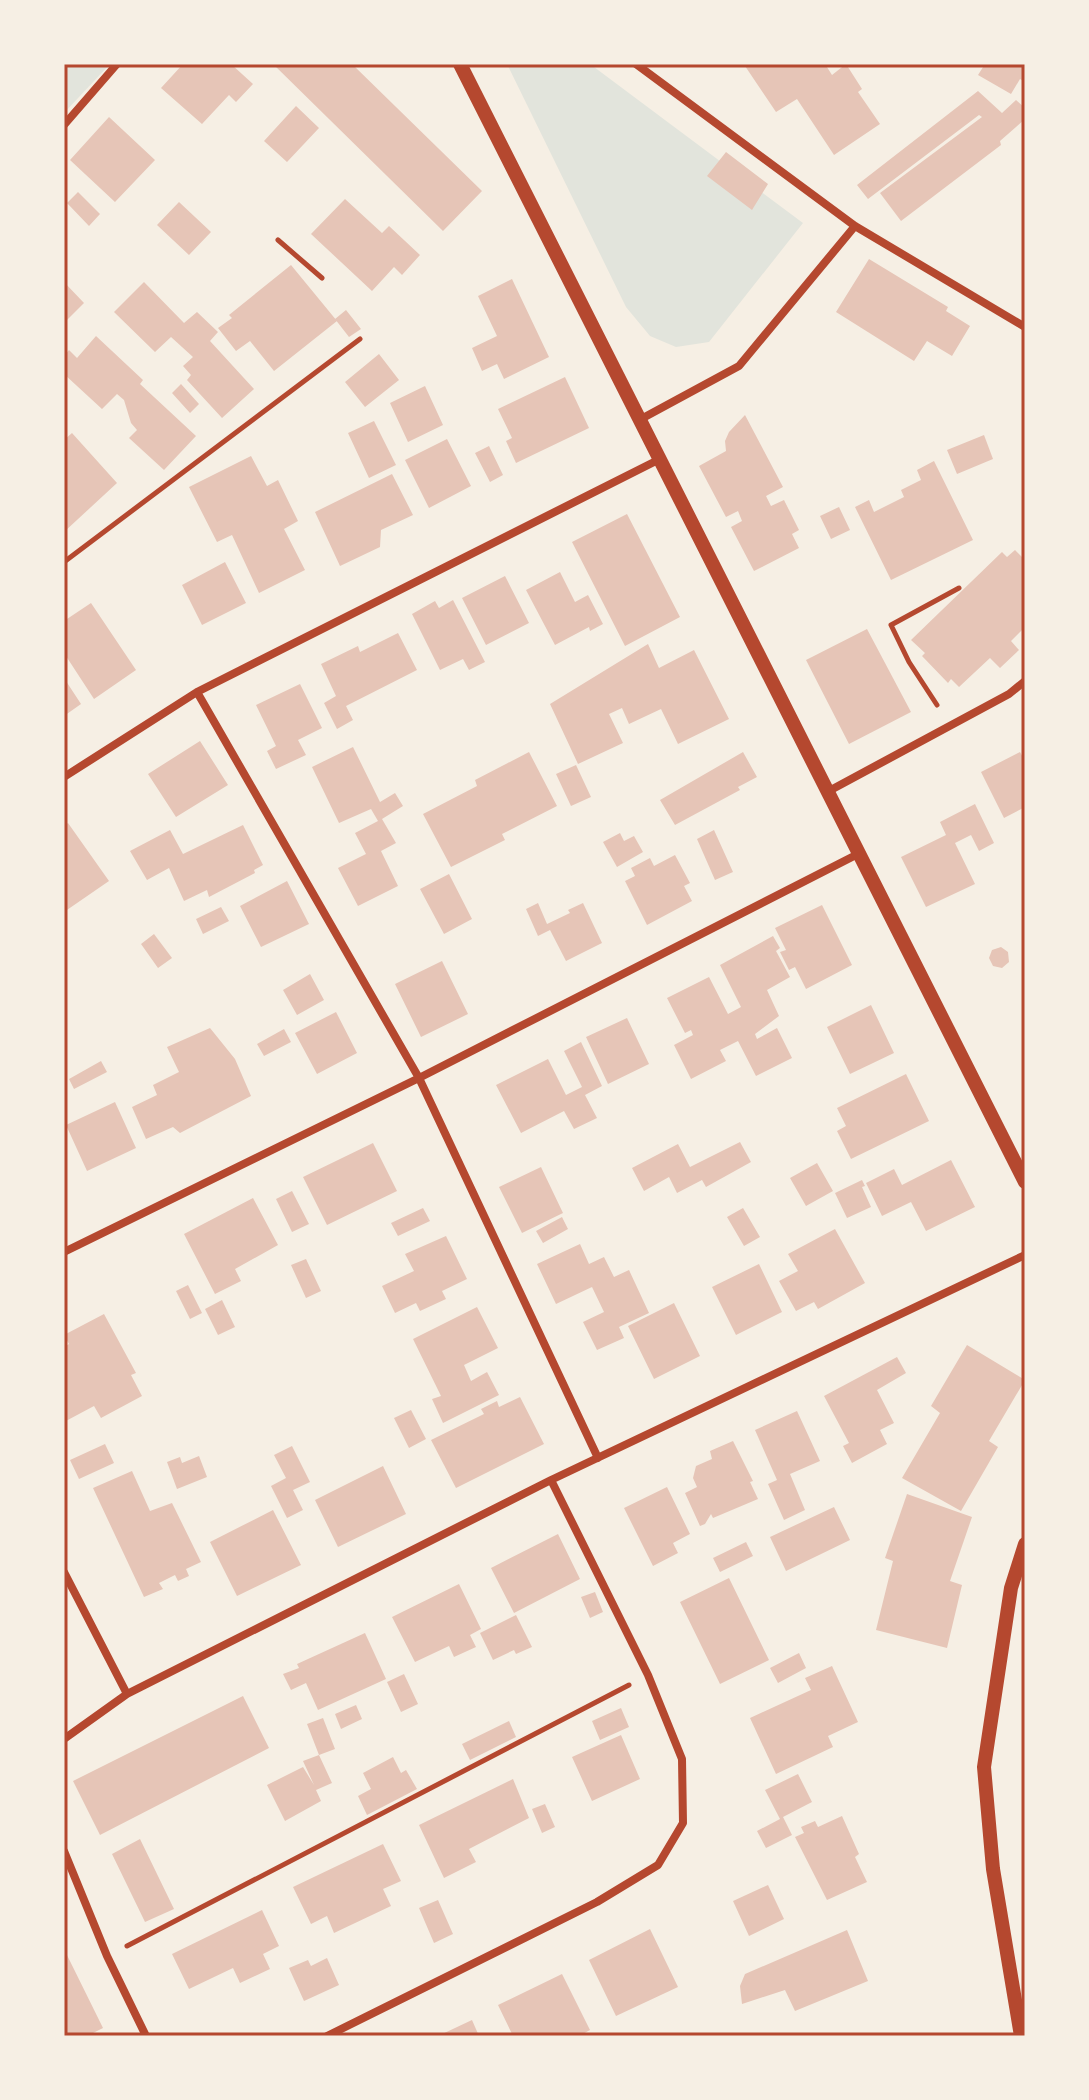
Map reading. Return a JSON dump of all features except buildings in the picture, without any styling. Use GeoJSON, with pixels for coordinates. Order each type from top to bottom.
{"type":"FeatureCollection","features":[{"type":"Feature","properties":{"kind":"street"},"geometry":{"type":"LineString","coordinates":[[64,125],[117,64]]}},
{"type":"Feature","properties":{"kind":"street"},"geometry":{"type":"LineString","coordinates":[[460,64],[1025,1182]]}},
{"type":"Feature","properties":{"kind":"street"},"geometry":{"type":"LineString","coordinates":[[636,64],[855,226],[1025,327]]}},
{"type":"Feature","properties":{"kind":"street"},"geometry":{"type":"LineString","coordinates":[[641,419],[739,366],[855,226]]}},
{"type":"Feature","properties":{"kind":"street"},"geometry":{"type":"LineString","coordinates":[[64,777],[197,692],[660,459]]}},
{"type":"Feature","properties":{"kind":"street"},"geometry":{"type":"LineString","coordinates":[[827,792],[1009,694],[1025,681]]}},
{"type":"Feature","properties":{"kind":"street"},"geometry":{"type":"LineString","coordinates":[[197,692],[419,1078],[598,1458]]}},
{"type":"Feature","properties":{"kind":"street"},"geometry":{"type":"LineString","coordinates":[[64,1252],[419,1078],[858,854]]}},
{"type":"Feature","properties":{"kind":"street"},"geometry":{"type":"LineString","coordinates":[[64,1739],[127,1694],[551,1480],[1025,1255]]}},
{"type":"Feature","properties":{"kind":"street"},"geometry":{"type":"LineString","coordinates":[[327,2036],[597,1902],[658,1865],[683,1823],[682,1759],[648,1675],[551,1480]]}},
{"type":"Feature","properties":{"kind":"street"},"geometry":{"type":"LineString","coordinates":[[1021,2036],[993,1869],[984,1767],[1011,1588],[1025,1544]]}},
{"type":"Feature","properties":{"kind":"street"},"geometry":{"type":"LineString","coordinates":[[64,1572],[127,1694]]}},
{"type":"Feature","properties":{"kind":"street"},"geometry":{"type":"LineString","coordinates":[[64,1851],[107,1956],[146,2036]]}},
{"type":"Feature","properties":{"kind":"path"},"geometry":{"type":"LineString","coordinates":[[278,240],[322,278]]}},
{"type":"Feature","properties":{"kind":"path"},"geometry":{"type":"LineString","coordinates":[[64,562],[360,339]]}},
{"type":"Feature","properties":{"kind":"path"},"geometry":{"type":"LineString","coordinates":[[925,712],[939,704],[909,662],[891,625],[959,588]]}},
{"type":"Feature","properties":{"kind":"path"},"geometry":{"type":"LineString","coordinates":[[107,1956],[648,1675]]}},
{"type":"Feature","properties":{"kind":"shaded area"},"geometry":{"type":"Polygon","coordinates":[[[64,64],[110,64],[64,113],[64,64]]]}},
{"type":"Feature","properties":{"kind":"shaded area"},"geometry":{"type":"Polygon","coordinates":[[[507,64],[590,64],[803,223],[709,342],[676,347],[650,336],[626,307],[507,64]]]}}]}
